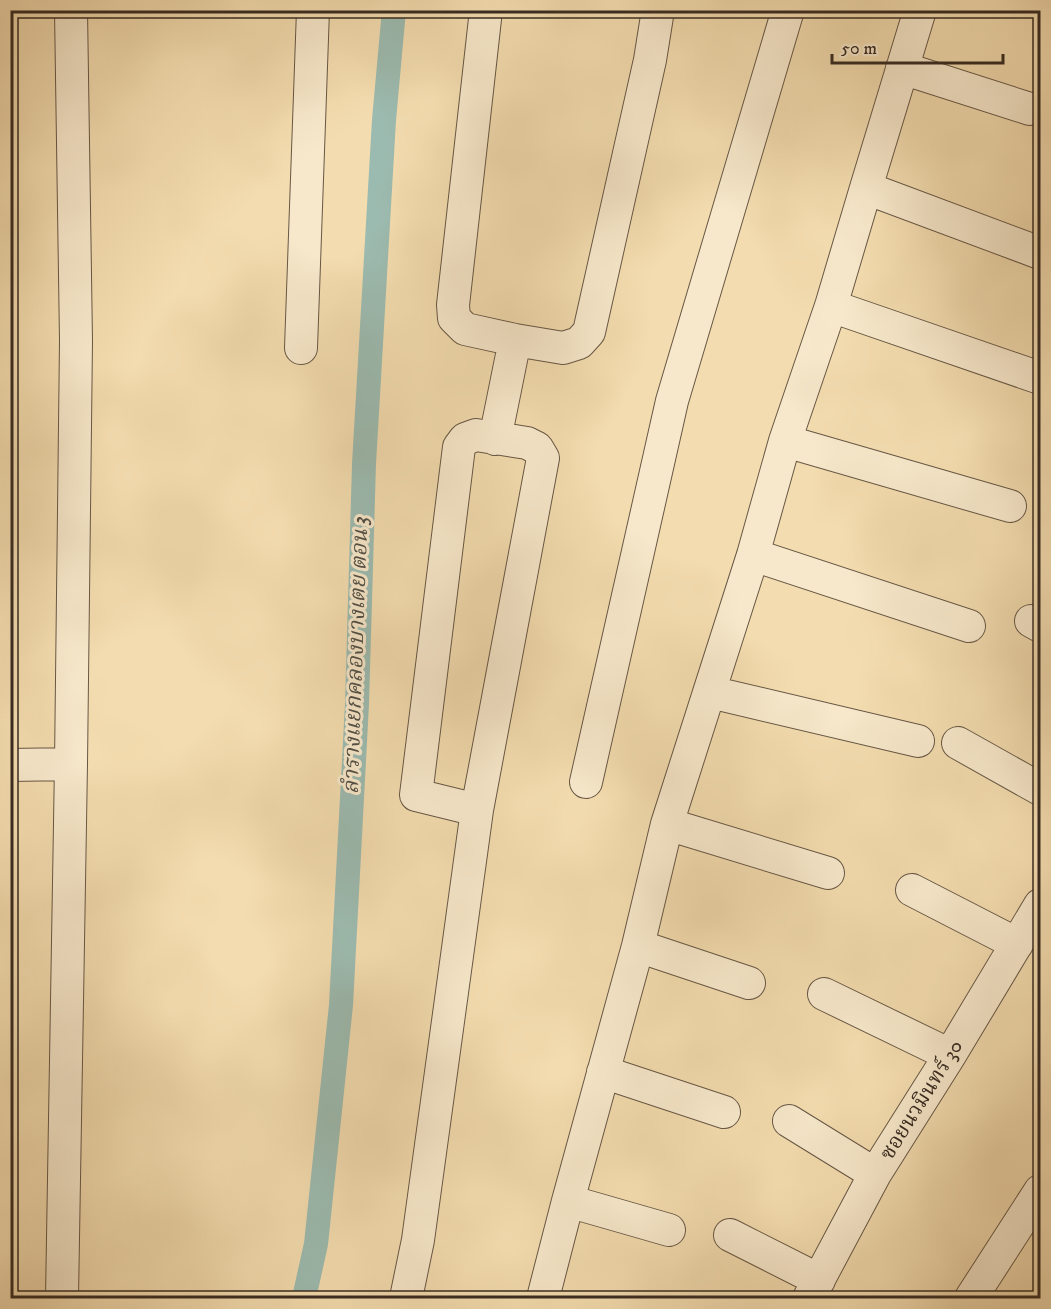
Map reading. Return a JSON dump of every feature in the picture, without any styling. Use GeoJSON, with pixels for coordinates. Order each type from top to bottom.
{"type":"FeatureCollection","features":[{"type":"Feature","properties":{"kind":"street"},"geometry":{"type":"LineString","coordinates":[[301,348],[313,10]]}},
{"type":"Feature","properties":{"kind":"street"},"geometry":{"type":"LineString","coordinates":[[486,10],[453,305],[454,318],[465,329],[563,348],[579,343],[589,332],[650,60],[658,10]]}},
{"type":"Feature","properties":{"kind":"street"},"geometry":{"type":"LineString","coordinates":[[586,782],[672,401],[788,10]]}},
{"type":"Feature","properties":{"kind":"street"},"geometry":{"type":"LineString","coordinates":[[543,1299],[638,946],[667,824],[753,555],[785,441],[831,306],[920,10]]}},
{"type":"Feature","properties":{"kind":"street"},"geometry":{"type":"LineString","coordinates":[[62,1299],[76,341],[68,12]]}},
{"type":"Feature","properties":{"kind":"street"},"geometry":{"type":"LineString","coordinates":[[902,68],[1030,109]]}},
{"type":"Feature","properties":{"kind":"street"},"geometry":{"type":"LineString","coordinates":[[866,188],[1041,252]]}},
{"type":"Feature","properties":{"kind":"street"},"geometry":{"type":"LineString","coordinates":[[831,306],[1041,378]]}},
{"type":"Feature","properties":{"kind":"street"},"geometry":{"type":"LineString","coordinates":[[495,439],[515,340]]}},
{"type":"Feature","properties":{"kind":"street"},"geometry":{"type":"LineString","coordinates":[[406,1298],[418,1240],[477,810],[543,458],[537,448],[527,443],[476,435],[465,438],[459,447],[416,795],[477,810]]}},
{"type":"Feature","properties":{"kind":"street"},"geometry":{"type":"LineString","coordinates":[[785,441],[1010,506]]}},
{"type":"Feature","properties":{"kind":"street"},"geometry":{"type":"LineString","coordinates":[[753,555],[969,626]]}},
{"type":"Feature","properties":{"kind":"street"},"geometry":{"type":"LineString","coordinates":[[710,692],[918,741]]}},
{"type":"Feature","properties":{"kind":"street"},"geometry":{"type":"LineString","coordinates":[[958,743],[1041,789]]}},
{"type":"Feature","properties":{"kind":"street"},"geometry":{"type":"LineString","coordinates":[[10,765],[71,764]]}},
{"type":"Feature","properties":{"kind":"street"},"geometry":{"type":"LineString","coordinates":[[667,824],[828,873]]}},
{"type":"Feature","properties":{"kind":"street"},"geometry":{"type":"LineString","coordinates":[[912,890],[1017,944]]}},
{"type":"Feature","properties":{"kind":"street","name":"ซอยนวมินทร์ 30"},"geometry":{"type":"LineString","coordinates":[[814,1289],[875,1174],[1041,905]]}},
{"type":"Feature","properties":{"kind":"street"},"geometry":{"type":"LineString","coordinates":[[638,946],[749,983]]}},
{"type":"Feature","properties":{"kind":"street"},"geometry":{"type":"LineString","coordinates":[[824,994],[950,1055]]}},
{"type":"Feature","properties":{"kind":"street"},"geometry":{"type":"LineString","coordinates":[[603,1072],[724,1112]]}},
{"type":"Feature","properties":{"kind":"street"},"geometry":{"type":"LineString","coordinates":[[789,1121],[875,1174]]}},
{"type":"Feature","properties":{"kind":"street"},"geometry":{"type":"LineString","coordinates":[[971,1299],[1041,1191]]}},
{"type":"Feature","properties":{"kind":"street"},"geometry":{"type":"LineString","coordinates":[[568,1201],[669,1230]]}},
{"type":"Feature","properties":{"kind":"street"},"geometry":{"type":"LineString","coordinates":[[730,1235],[814,1289]]}},
{"type":"Feature","properties":{"kind":"waterway","name":"ลำรางแยกคลองบางเตย ตอน 3"},"geometry":{"type":"LineString","coordinates":[[304,1298],[316,1244],[341,1005],[357,704],[364,464],[384,120],[394,10]]}}]}
